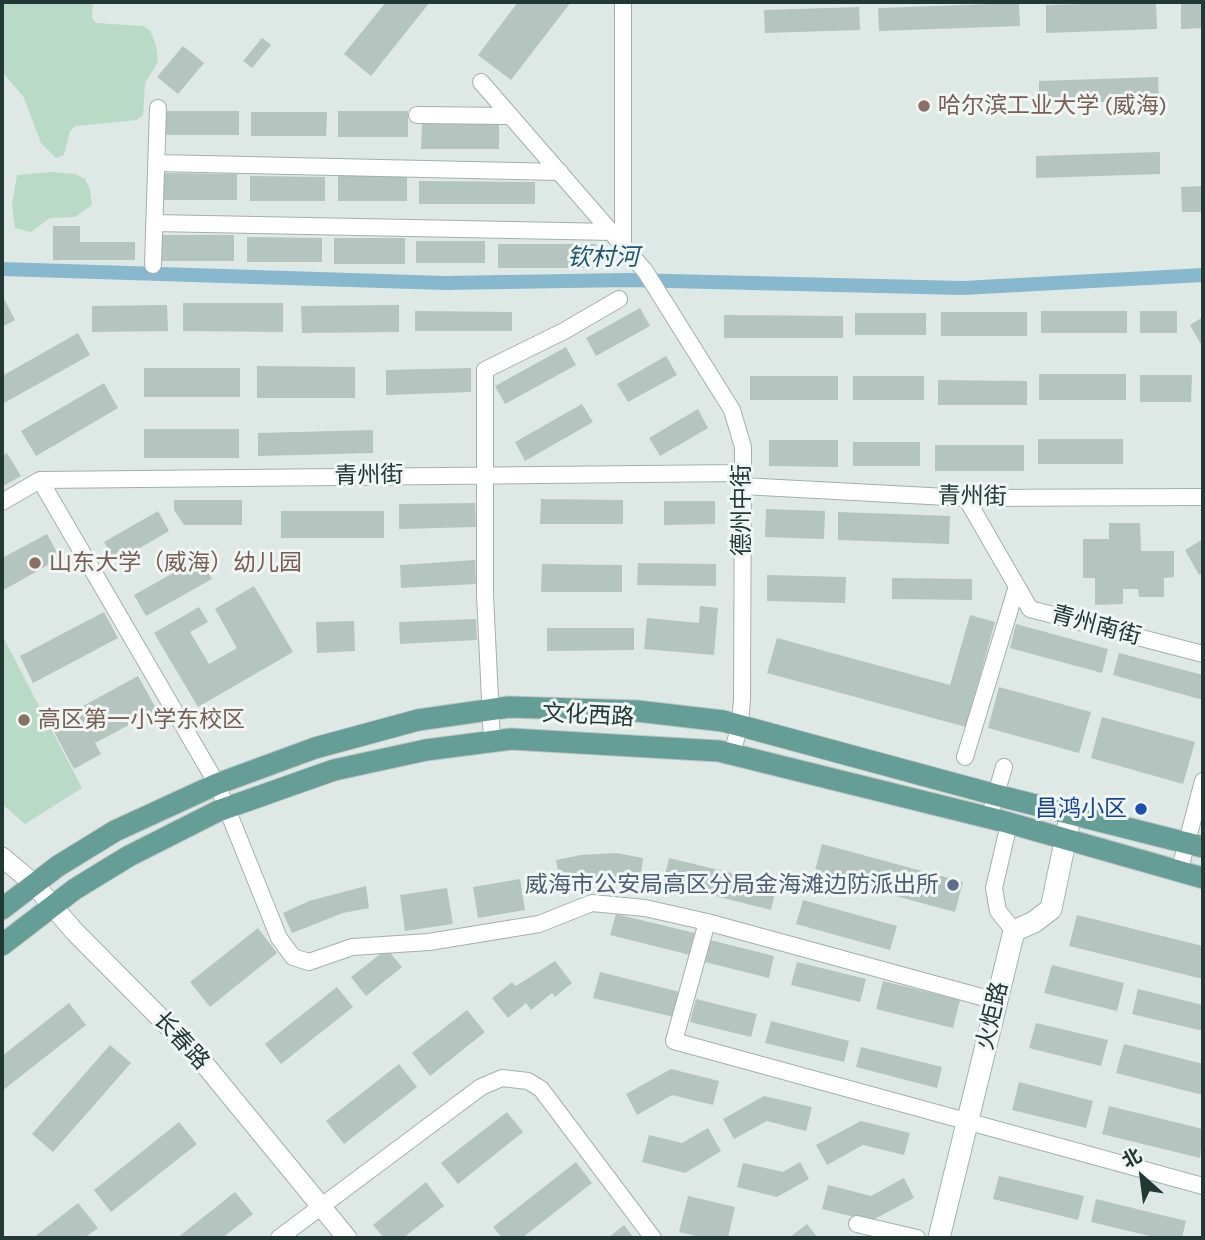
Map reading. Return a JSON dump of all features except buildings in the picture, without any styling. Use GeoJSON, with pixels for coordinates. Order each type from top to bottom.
{"type":"FeatureCollection","features":[{"type":"Feature","properties":{"kind":"main road","name":"文化西路"},"geometry":{"type":"LineString","coordinates":[[2,909],[34,884],[115,831],[216,784],[341,741],[418,720],[509,707],[637,711],[740,724],[996,795],[1195,844]]}},
{"type":"Feature","properties":{"kind":"main road","name":"文化西路"},"geometry":{"type":"LineString","coordinates":[[2,945],[52,906],[129,856],[227,808],[334,771],[426,750],[511,739],[629,744],[732,754],[999,821],[1203,878]]}},
{"type":"Feature","properties":{"kind":"main road"},"geometry":{"type":"LineString","coordinates":[[1014,932],[1051,909],[1071,813]]}},
{"type":"Feature","properties":{"kind":"main road","name":"火炬路"},"geometry":{"type":"LineString","coordinates":[[939,1238],[1014,932]]}},
{"type":"Feature","properties":{"kind":"street"},"geometry":{"type":"LineString","coordinates":[[154,223],[618,238],[623,2]]}},
{"type":"Feature","properties":{"kind":"street","name":"德州中街"},"geometry":{"type":"LineString","coordinates":[[481,82],[645,271],[732,410],[743,447],[740,724],[732,754]]}},
{"type":"Feature","properties":{"kind":"street"},"geometry":{"type":"LineString","coordinates":[[153,265],[158,108]]}},
{"type":"Feature","properties":{"kind":"street"},"geometry":{"type":"LineString","coordinates":[[417,115],[511,116]]}},
{"type":"Feature","properties":{"kind":"street"},"geometry":{"type":"LineString","coordinates":[[156,163],[560,172]]}},
{"type":"Feature","properties":{"kind":"street"},"geometry":{"type":"LineString","coordinates":[[492,741],[485,595],[485,370],[564,331],[619,299]]}},
{"type":"Feature","properties":{"kind":"street","name":"青州街"},"geometry":{"type":"LineString","coordinates":[[2,502],[40,480],[485,475],[742,480],[966,498],[1203,497]]}},
{"type":"Feature","properties":{"kind":"street"},"geometry":{"type":"LineString","coordinates":[[40,480],[216,784],[279,938],[293,957],[309,962],[352,947],[429,942],[539,924],[592,903],[645,908],[707,922],[996,1001]]}},
{"type":"Feature","properties":{"kind":"street","name":"青州南街"},"geometry":{"type":"LineString","coordinates":[[966,498],[1030,609],[1203,654]]}},
{"type":"Feature","properties":{"kind":"street"},"geometry":{"type":"LineString","coordinates":[[965,757],[1017,586]]}},
{"type":"Feature","properties":{"kind":"street"},"geometry":{"type":"LineString","coordinates":[[1004,767],[996,795],[999,821],[994,888],[998,911],[1014,932]]}},
{"type":"Feature","properties":{"kind":"street"},"geometry":{"type":"LineString","coordinates":[[1179,872],[1195,844],[1203,781]]}},
{"type":"Feature","properties":{"kind":"street","name":"长春路"},"geometry":{"type":"LineString","coordinates":[[2,857],[34,884],[52,906],[197,1055],[347,1238]]}},
{"type":"Feature","properties":{"kind":"street"},"geometry":{"type":"LineString","coordinates":[[707,922],[674,1041],[1203,1186]]}},
{"type":"Feature","properties":{"kind":"street"},"geometry":{"type":"LineString","coordinates":[[279,1238],[481,1087],[502,1078],[528,1081],[541,1089],[653,1238]]}},
{"type":"Feature","properties":{"kind":"street"},"geometry":{"type":"LineString","coordinates":[[857,1224],[917,1238]]}},
{"type":"Feature","properties":{"kind":"green space"},"geometry":{"type":"Polygon","coordinates":[[[2,2],[93,2],[92,18],[96,23],[143,26],[150,30],[156,45],[158,62],[145,83],[143,115],[137,120],[76,126],[70,131],[64,155],[56,158],[41,143],[23,96],[2,72],[2,2]]]}},
{"type":"Feature","properties":{"kind":"green space"},"geometry":{"type":"Polygon","coordinates":[[[51,172],[75,174],[85,179],[90,189],[92,205],[75,217],[50,218],[31,232],[15,228],[12,204],[17,175],[51,172]]]}},
{"type":"Feature","properties":{"kind":"green space","name":"高区第一小学东校区"},"geometry":{"type":"Polygon","coordinates":[[[3,637],[82,788],[25,824],[2,804],[3,637]]]}},
{"type":"Feature","properties":{"kind":"waterway","name":"钦村河"},"geometry":{"type":"LineString","coordinates":[[2,269],[445,283],[627,280],[963,288],[1203,275]]}},
{"type":"Feature","properties":{"kind":"place","name":"哈尔滨工业大学 (威海)"},"geometry":{"type":"Point","coordinates":[924,106]}},
{"type":"Feature","properties":{"kind":"place","name":"山东大学（威海）幼儿园"},"geometry":{"type":"Point","coordinates":[35,563]}},
{"type":"Feature","properties":{"kind":"place","name":"高区第一小学东校区"},"geometry":{"type":"Point","coordinates":[24,720]}},
{"type":"Feature","properties":{"kind":"place","name":"昌鸿小区"},"geometry":{"type":"Point","coordinates":[1141,809]}},
{"type":"Feature","properties":{"kind":"place","name":"威海市公安局高区分局金海滩边防派出所"},"geometry":{"type":"Point","coordinates":[953,885]}}]}
